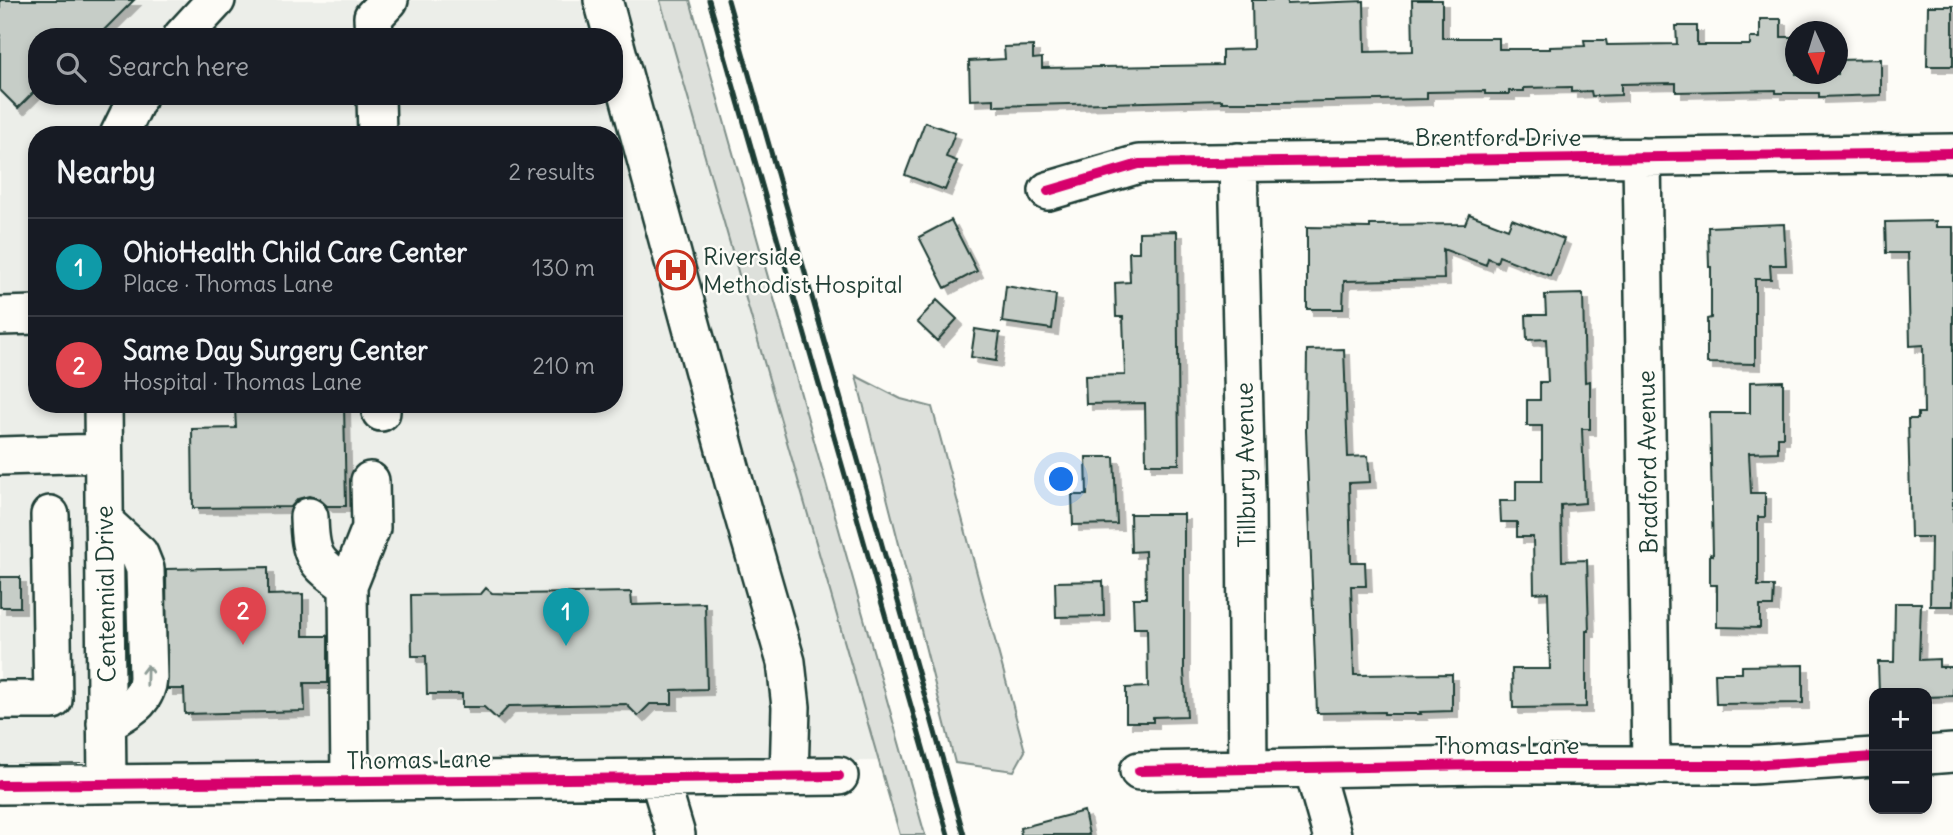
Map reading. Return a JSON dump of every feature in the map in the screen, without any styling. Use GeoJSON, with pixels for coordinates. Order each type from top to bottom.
{"type":"FeatureCollection","features":[{"type":"Feature","properties":{"kind":"street"},"geometry":{"type":"LineString","coordinates":[[190,28],[216,0]]}},
{"type":"Feature","properties":{"kind":"street"},"geometry":{"type":"LineString","coordinates":[[374,28],[373,17],[389,0]]}},
{"type":"Feature","properties":{"kind":"street"},"geometry":{"type":"LineString","coordinates":[[603,0],[611,28]]}},
{"type":"Feature","properties":{"kind":"street"},"geometry":{"type":"LineString","coordinates":[[623,72],[786,662],[791,707],[789,776]]}},
{"type":"Feature","properties":{"kind":"street"},"geometry":{"type":"LineString","coordinates":[[123,126],[134,105]]}},
{"type":"Feature","properties":{"kind":"street"},"geometry":{"type":"LineString","coordinates":[[376,105],[377,126]]}},
{"type":"Feature","properties":{"kind":"street","name":"Brentford Drive"},"geometry":{"type":"LineString","coordinates":[[1048,191],[1139,164],[1953,153]]}},
{"type":"Feature","properties":{"kind":"street","name":"Bradford Avenue"},"geometry":{"type":"LineString","coordinates":[[1642,157],[1651,766]]}},
{"type":"Feature","properties":{"kind":"street","name":"Tillbury Avenue"},"geometry":{"type":"LineString","coordinates":[[1238,162],[1246,486],[1248,769]]}},
{"type":"Feature","properties":{"kind":"street"},"geometry":{"type":"LineString","coordinates":[[0,316],[28,315]]}},
{"type":"Feature","properties":{"kind":"street","name":"Centennial Drive"},"geometry":{"type":"LineString","coordinates":[[103,413],[104,523],[139,554],[145,569],[148,678],[147,690],[141,700],[106,723],[107,784]]}},
{"type":"Feature","properties":{"kind":"street"},"geometry":{"type":"LineString","coordinates":[[0,456],[103,453]]}},
{"type":"Feature","properties":{"kind":"street"},"geometry":{"type":"LineString","coordinates":[[350,781],[348,586],[371,528],[370,481]]}},
{"type":"Feature","properties":{"kind":"street"},"geometry":{"type":"LineString","coordinates":[[0,700],[53,700],[50,515]]}},
{"type":"Feature","properties":{"kind":"street"},"geometry":{"type":"LineString","coordinates":[[309,517],[309,541],[314,558],[348,586]]}},
{"type":"Feature","properties":{"kind":"street"},"geometry":{"type":"LineString","coordinates":[[1932,755],[1953,753]]}},
{"type":"Feature","properties":{"kind":"street","name":"Thomas Lane"},"geometry":{"type":"LineString","coordinates":[[1139,771],[1483,765],[1751,765],[1869,757]]}},
{"type":"Feature","properties":{"kind":"street"},"geometry":{"type":"LineString","coordinates":[[1313,768],[1332,835]]}},
{"type":"Feature","properties":{"kind":"street","name":"Thomas Lane"},"geometry":{"type":"LineString","coordinates":[[0,785],[839,776]]}},
{"type":"Feature","properties":{"kind":"street"},"geometry":{"type":"LineString","coordinates":[[659,778],[676,835]]}},
{"type":"Feature","properties":{"kind":"shaded area","name":"Riverside Methodist Hospital"},"geometry":{"type":"Polygon","coordinates":[[[0,0],[660,0],[880,761],[0,765],[0,0]]]}},
{"type":"Feature","properties":{"kind":"shaded area"},"geometry":{"type":"Polygon","coordinates":[[[660,0],[690,0],[925,835],[900,835],[660,0]]]}},
{"type":"Feature","properties":{"kind":"shaded area"},"geometry":{"type":"Polygon","coordinates":[[[856,376],[901,399],[932,407],[1025,751],[1014,771],[955,763],[856,376]]]}},
{"type":"Feature","properties":{"kind":"building"},"geometry":{"type":"Polygon","coordinates":[[[0,0],[134,0],[106,28],[28,28],[28,98],[18,108],[0,90],[0,0]]]}},
{"type":"Feature","properties":{"kind":"building"},"geometry":{"type":"Polygon","coordinates":[[[1252,0],[1287,0],[1287,4],[1364,1],[1365,52],[1413,51],[1412,0],[1442,0],[1442,38],[1499,38],[1499,49],[1585,46],[1584,40],[1606,40],[1607,45],[1677,44],[1676,26],[1697,26],[1697,45],[1750,45],[1750,38],[1760,38],[1760,19],[1781,19],[1781,37],[1785,37],[1785,84],[1848,84],[1848,60],[1881,59],[1881,95],[1819,97],[1819,93],[1776,93],[1776,90],[1676,92],[1676,83],[1621,84],[1621,95],[1592,96],[1591,91],[1571,92],[1571,87],[1524,88],[1524,91],[1509,91],[1509,94],[1485,94],[1485,91],[1427,92],[1427,99],[1280,102],[1222,100],[994,106],[994,99],[970,100],[969,61],[1005,59],[1004,47],[1033,46],[1033,59],[1042,58],[1042,68],[1222,65],[1222,50],[1253,49],[1252,0]]]}},
{"type":"Feature","properties":{"kind":"building"},"geometry":{"type":"Polygon","coordinates":[[[1928,6],[1953,6],[1953,66],[1927,66],[1928,6]]]}},
{"type":"Feature","properties":{"kind":"building"},"geometry":{"type":"Polygon","coordinates":[[[925,122],[955,133],[946,157],[957,161],[945,190],[905,175],[925,122]]]}},
{"type":"Feature","properties":{"kind":"building"},"geometry":{"type":"Polygon","coordinates":[[[1469,214],[1508,229],[1512,219],[1564,239],[1550,276],[1499,256],[1497,262],[1488,258],[1486,265],[1443,249],[1444,279],[1344,281],[1343,309],[1307,309],[1307,227],[1370,228],[1370,225],[1465,224],[1469,214]]]}},
{"type":"Feature","properties":{"kind":"building"},"geometry":{"type":"Polygon","coordinates":[[[951,220],[977,271],[945,288],[919,237],[951,220]]]}},
{"type":"Feature","properties":{"kind":"building"},"geometry":{"type":"Polygon","coordinates":[[[1936,221],[1936,227],[1953,227],[1953,606],[1930,606],[1931,537],[1911,537],[1908,419],[1918,419],[1918,413],[1924,413],[1923,345],[1910,346],[1908,253],[1886,253],[1885,222],[1936,221]]]}},
{"type":"Feature","properties":{"kind":"building"},"geometry":{"type":"Polygon","coordinates":[[[1784,224],[1786,265],[1770,265],[1771,279],[1755,279],[1755,364],[1707,363],[1707,319],[1711,318],[1708,227],[1784,224]]]}},
{"type":"Feature","properties":{"kind":"building"},"geometry":{"type":"Polygon","coordinates":[[[1177,231],[1179,464],[1146,464],[1145,403],[1086,404],[1085,376],[1125,375],[1123,317],[1116,317],[1115,283],[1130,282],[1129,252],[1139,252],[1139,232],[1177,231]]]}},
{"type":"Feature","properties":{"kind":"building"},"geometry":{"type":"Polygon","coordinates":[[[1006,286],[1056,295],[1052,329],[1002,322],[1006,286]]]}},
{"type":"Feature","properties":{"kind":"building"},"geometry":{"type":"Polygon","coordinates":[[[1583,294],[1585,382],[1590,381],[1590,429],[1582,429],[1585,503],[1561,505],[1562,561],[1587,560],[1589,631],[1586,631],[1586,707],[1513,708],[1512,669],[1550,669],[1548,592],[1534,593],[1533,537],[1517,537],[1517,522],[1501,522],[1500,501],[1516,501],[1516,481],[1542,481],[1542,426],[1527,426],[1527,400],[1540,400],[1540,382],[1548,382],[1546,339],[1527,340],[1526,315],[1546,315],[1545,295],[1583,294]]]}},
{"type":"Feature","properties":{"kind":"building"},"geometry":{"type":"Polygon","coordinates":[[[937,300],[957,319],[937,341],[917,322],[937,300]]]}},
{"type":"Feature","properties":{"kind":"building"},"geometry":{"type":"Polygon","coordinates":[[[975,329],[1000,333],[996,361],[971,357],[975,329]]]}},
{"type":"Feature","properties":{"kind":"building"},"geometry":{"type":"Polygon","coordinates":[[[1344,349],[1348,457],[1368,456],[1370,482],[1349,483],[1351,562],[1365,562],[1366,586],[1351,586],[1354,675],[1452,674],[1452,711],[1420,712],[1421,714],[1317,713],[1306,431],[1307,350],[1344,349]]]}},
{"type":"Feature","properties":{"kind":"building"},"geometry":{"type":"Polygon","coordinates":[[[1783,381],[1783,437],[1778,437],[1778,452],[1749,453],[1751,493],[1765,493],[1765,517],[1758,517],[1758,586],[1774,586],[1773,606],[1760,606],[1760,628],[1717,627],[1717,585],[1710,585],[1710,554],[1713,555],[1710,413],[1750,413],[1750,382],[1783,381]]]}},
{"type":"Feature","properties":{"kind":"building"},"geometry":{"type":"Polygon","coordinates":[[[235,413],[344,413],[346,506],[327,506],[319,499],[309,496],[298,499],[291,507],[193,508],[192,429],[236,428],[235,413]]]}},
{"type":"Feature","properties":{"kind":"building"},"geometry":{"type":"Polygon","coordinates":[[[1086,457],[1114,457],[1117,524],[1073,525],[1072,495],[1087,495],[1086,457]]]}},
{"type":"Feature","properties":{"kind":"building"},"geometry":{"type":"Polygon","coordinates":[[[1130,514],[1184,514],[1184,672],[1187,716],[1153,717],[1153,722],[1126,722],[1126,688],[1148,687],[1147,628],[1134,628],[1133,598],[1146,598],[1145,551],[1131,552],[1130,514]]]}},
{"type":"Feature","properties":{"kind":"building"},"geometry":{"type":"Polygon","coordinates":[[[268,567],[268,595],[303,594],[303,636],[328,636],[328,683],[304,683],[305,711],[185,714],[184,689],[167,689],[166,569],[268,567]]]}},
{"type":"Feature","properties":{"kind":"building"},"geometry":{"type":"Polygon","coordinates":[[[0,577],[20,577],[20,607],[0,607],[0,577]]]}},
{"type":"Feature","properties":{"kind":"building"},"geometry":{"type":"Polygon","coordinates":[[[1103,581],[1104,616],[1056,617],[1055,582],[1103,581]]]}},
{"type":"Feature","properties":{"kind":"building"},"geometry":{"type":"Polygon","coordinates":[[[486,588],[492,593],[517,594],[631,592],[632,605],[705,603],[707,689],[672,690],[672,704],[650,704],[638,716],[626,704],[509,706],[497,719],[484,707],[462,707],[462,694],[427,694],[426,656],[412,656],[411,595],[481,594],[486,588]]]}},
{"type":"Feature","properties":{"kind":"building"},"geometry":{"type":"Polygon","coordinates":[[[1895,603],[1921,603],[1919,660],[1939,659],[1939,667],[1953,667],[1953,696],[1932,697],[1932,688],[1879,688],[1878,662],[1894,662],[1895,603]]]}},
{"type":"Feature","properties":{"kind":"building"},"geometry":{"type":"Polygon","coordinates":[[[1803,665],[1803,703],[1716,704],[1715,673],[1742,673],[1742,666],[1803,665]]]}},
{"type":"Feature","properties":{"kind":"building"},"geometry":{"type":"Polygon","coordinates":[[[1084,811],[1089,835],[1021,835],[1020,828],[1084,811]]]}},
{"type":"Feature","properties":{"kind":"railway"},"geometry":{"type":"LineString","coordinates":[[709,0],[948,835]]}},
{"type":"Feature","properties":{"kind":"railway"},"geometry":{"type":"LineString","coordinates":[[728,0],[964,835]]}},
{"type":"Feature","properties":{"kind":"cycle path"},"geometry":{"type":"LineString","coordinates":[[1048,191],[1139,164],[1953,153]]}},
{"type":"Feature","properties":{"kind":"cycle path"},"geometry":{"type":"LineString","coordinates":[[1139,771],[1483,765],[1751,765],[1869,757]]}},
{"type":"Feature","properties":{"kind":"cycle path"},"geometry":{"type":"LineString","coordinates":[[0,785],[839,776]]}},
{"type":"Feature","properties":{"kind":"place","name":"Riverside Methodist Hospital"},"geometry":{"type":"Point","coordinates":[676,270]}},
{"type":"Feature","properties":{"kind":"place","name":"Same Day Surgery Center"},"geometry":{"type":"Point","coordinates":[243,645]}},
{"type":"Feature","properties":{"kind":"place","name":"OhioHealth Child Care Center"},"geometry":{"type":"Point","coordinates":[566,646]}}]}
